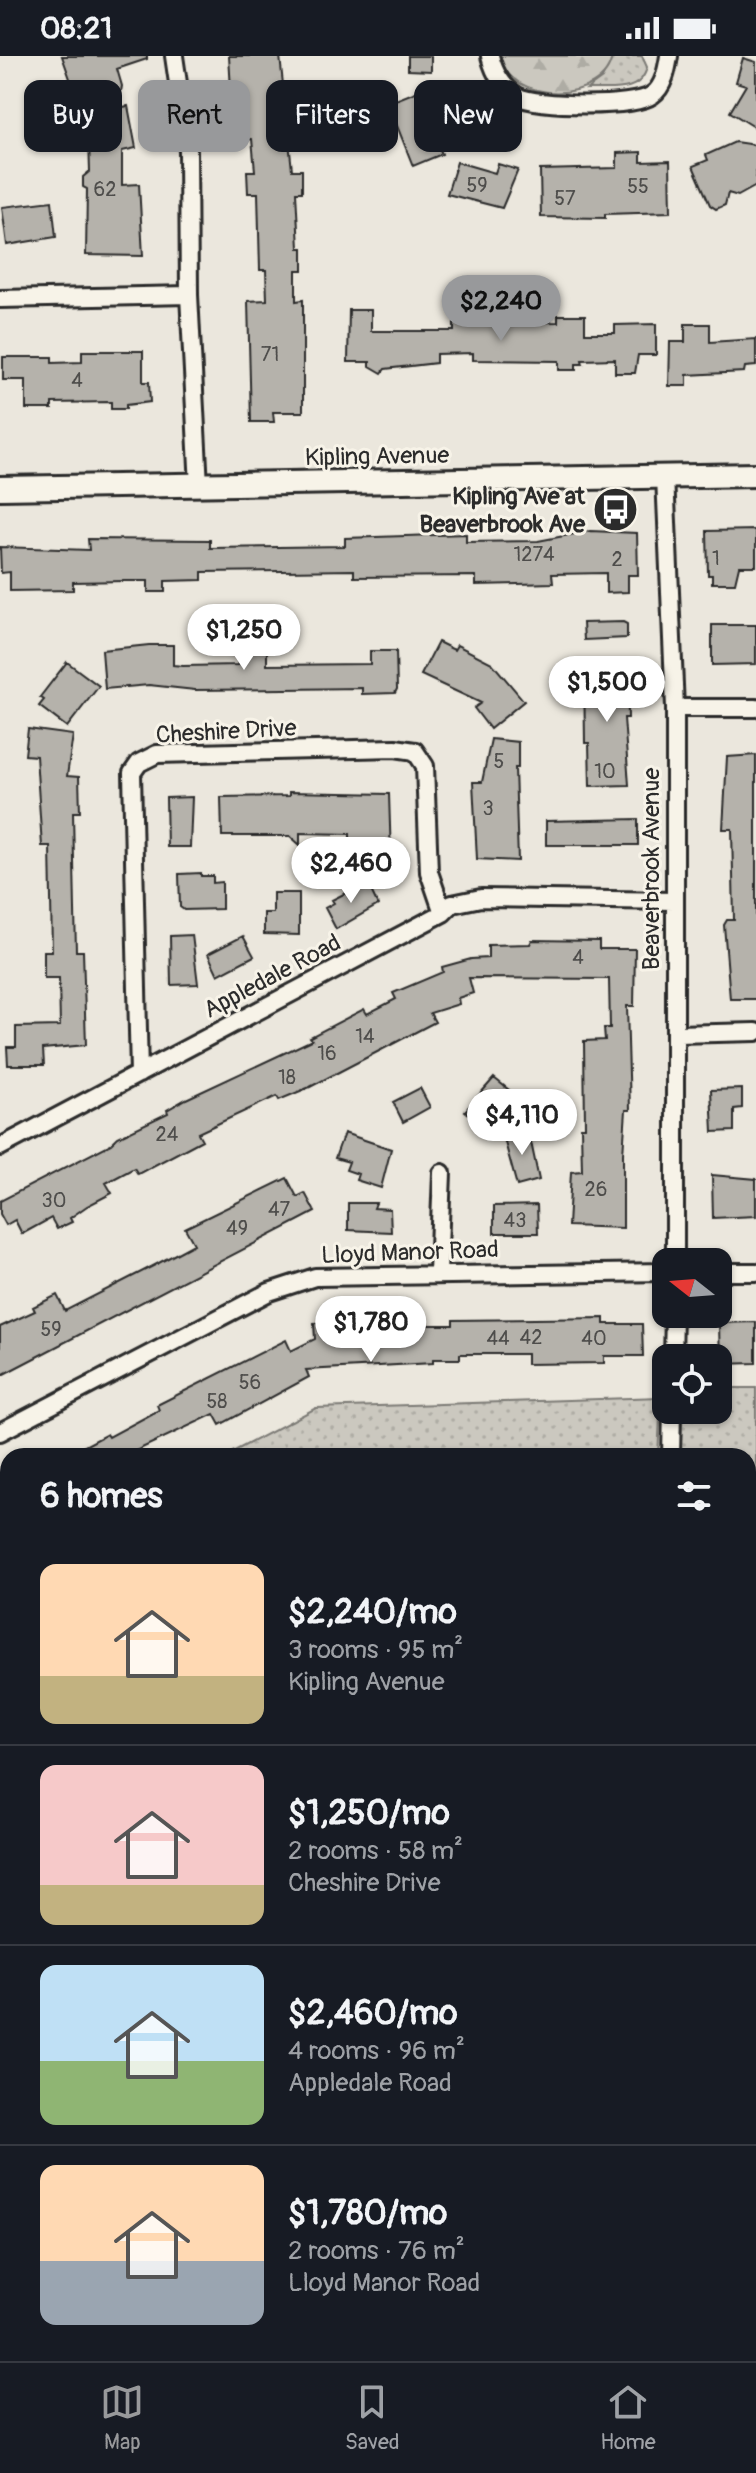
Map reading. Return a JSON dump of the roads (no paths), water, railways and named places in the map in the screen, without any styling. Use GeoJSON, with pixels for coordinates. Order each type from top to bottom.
{"type":"FeatureCollection","features":[{"type":"Feature","properties":{"kind":"main road","name":"Kipling Avenue"},"geometry":{"type":"LineString","coordinates":[[0,488],[756,475]]}},
{"type":"Feature","properties":{"kind":"street"},"geometry":{"type":"LineString","coordinates":[[174,56],[188,151],[189,295],[199,486]]}},
{"type":"Feature","properties":{"kind":"street"},"geometry":{"type":"LineString","coordinates":[[490,56],[494,74],[517,96],[530,100],[604,104],[635,101],[652,95],[662,83],[669,56]]}},
{"type":"Feature","properties":{"kind":"street"},"geometry":{"type":"LineString","coordinates":[[0,299],[189,295]]}},
{"type":"Feature","properties":{"kind":"street","name":"Beaverbrook Avenue"},"geometry":{"type":"LineString","coordinates":[[665,476],[675,708],[675,1248]]}},
{"type":"Feature","properties":{"kind":"street"},"geometry":{"type":"LineString","coordinates":[[675,708],[756,708]]}},
{"type":"Feature","properties":{"kind":"street","name":"Cheshire Drive"},"geometry":{"type":"LineString","coordinates":[[139,1074],[132,773],[139,763],[157,754],[395,748],[415,751],[425,766],[429,872],[443,913]]}},
{"type":"Feature","properties":{"kind":"street","name":"Appledale Road"},"geometry":{"type":"LineString","coordinates":[[0,1147],[443,913],[452,904],[481,898],[674,901]]}},
{"type":"Feature","properties":{"kind":"street"},"geometry":{"type":"LineString","coordinates":[[677,1034],[756,1032]]}},
{"type":"Feature","properties":{"kind":"street"},"geometry":{"type":"LineString","coordinates":[[438,1273],[442,1173]]}},
{"type":"Feature","properties":{"kind":"street","name":"Lloyd Manor Road"},"geometry":{"type":"LineString","coordinates":[[0,1432],[292,1284],[337,1275],[652,1272]]}},
{"type":"Feature","properties":{"kind":"street"},"geometry":{"type":"LineString","coordinates":[[732,1272],[756,1272]]}},
{"type":"Feature","properties":{"kind":"street"},"geometry":{"type":"LineString","coordinates":[[671,1448],[672,1424]]}},
{"type":"Feature","properties":{"kind":"place","name":"Kipling Ave at Beaverbrook Ave"},"geometry":{"type":"Point","coordinates":[616,510]}}]}
